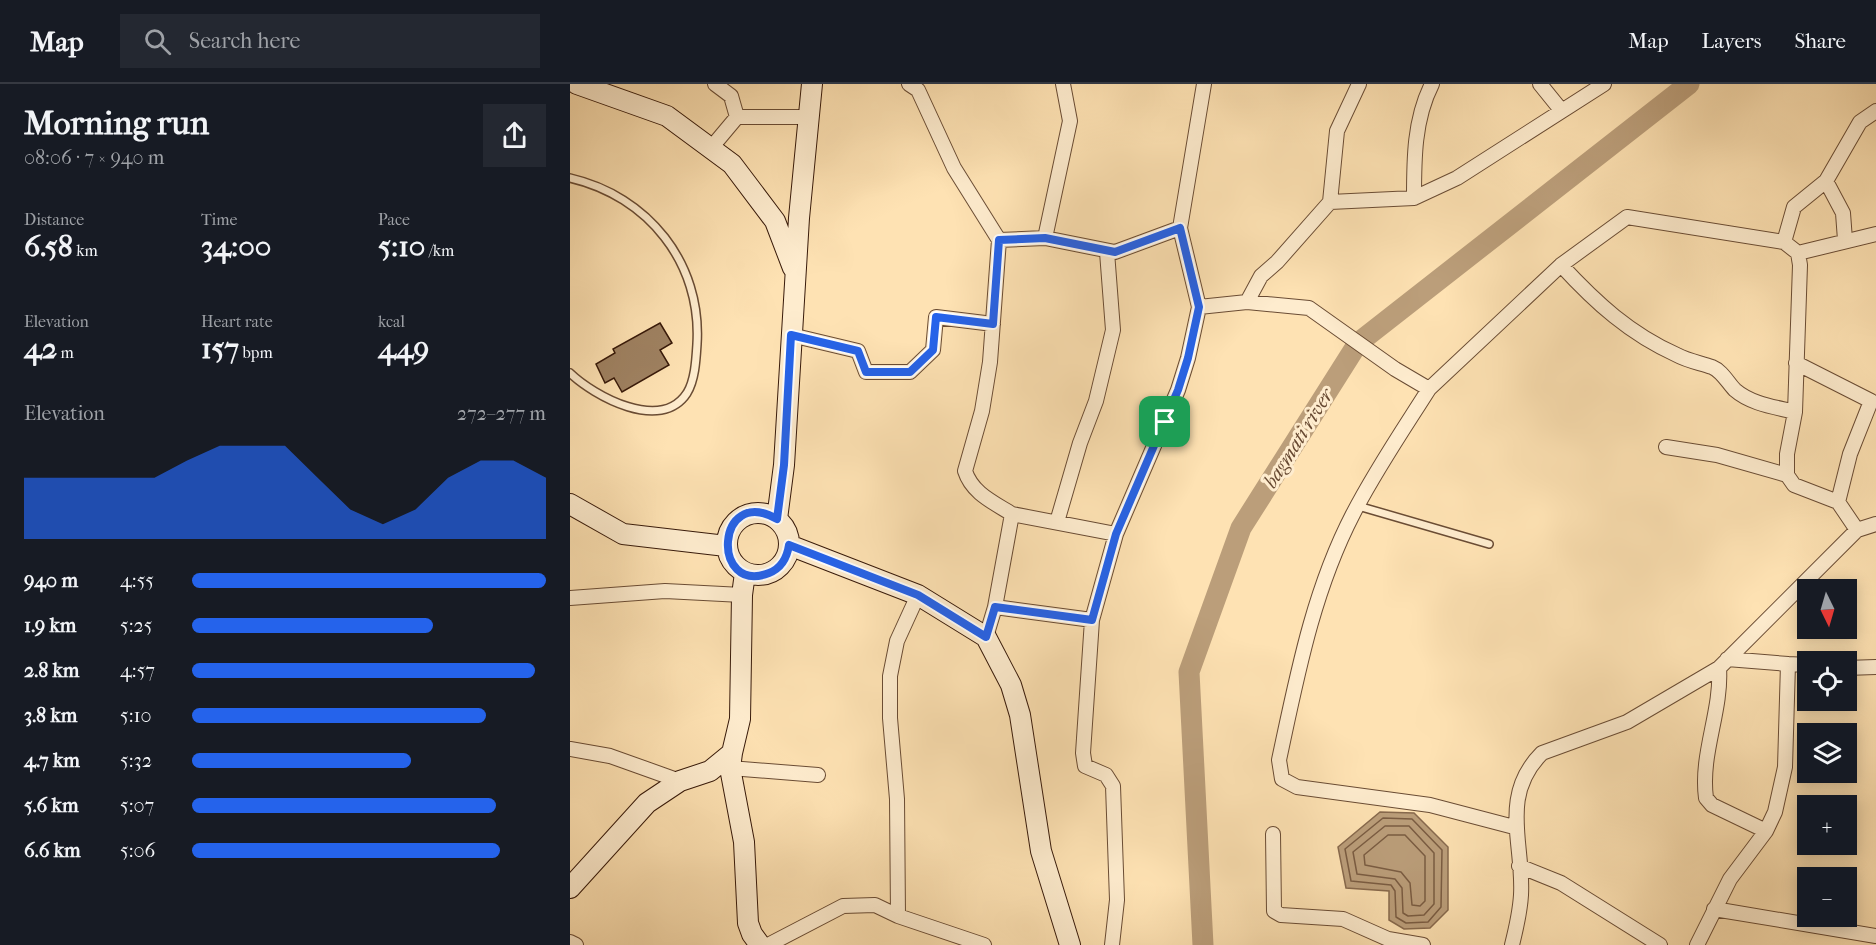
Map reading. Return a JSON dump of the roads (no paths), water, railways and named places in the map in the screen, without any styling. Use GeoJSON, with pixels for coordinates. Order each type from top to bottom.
{"type":"FeatureCollection","features":[{"type":"Feature","properties":{"kind":"street"},"geometry":{"type":"LineString","coordinates":[[577,84],[667,116],[732,164],[775,222],[795,273]]}},
{"type":"Feature","properties":{"kind":"street"},"geometry":{"type":"LineString","coordinates":[[715,84],[731,96],[737,117]]}},
{"type":"Feature","properties":{"kind":"street"},"geometry":{"type":"LineString","coordinates":[[777,519],[784,465],[795,273],[812,84]]}},
{"type":"Feature","properties":{"kind":"street"},"geometry":{"type":"LineString","coordinates":[[1045,238],[1070,121],[1063,84]]}},
{"type":"Feature","properties":{"kind":"street"},"geometry":{"type":"LineString","coordinates":[[1112,945],[1117,900],[1113,786],[1110,778],[1089,769],[1083,761],[1092,620],[1116,534],[1178,390],[1188,358],[1199,307],[1180,228],[1204,84]]}},
{"type":"Feature","properties":{"kind":"street"},"geometry":{"type":"LineString","coordinates":[[1247,302],[1261,276],[1277,262],[1330,202],[1337,131],[1359,84]]}},
{"type":"Feature","properties":{"kind":"street"},"geometry":{"type":"LineString","coordinates":[[1414,198],[1414,153],[1425,100],[1432,84]]}},
{"type":"Feature","properties":{"kind":"street"},"geometry":{"type":"LineString","coordinates":[[1540,84],[1561,110]]}},
{"type":"Feature","properties":{"kind":"street"},"geometry":{"type":"LineString","coordinates":[[1330,202],[1414,198],[1457,178],[1604,84]]}},
{"type":"Feature","properties":{"kind":"street"},"geometry":{"type":"LineString","coordinates":[[916,86],[954,168],[999,240],[986,392],[965,471],[967,480],[981,495],[1012,514],[1116,534]]}},
{"type":"Feature","properties":{"kind":"street"},"geometry":{"type":"LineString","coordinates":[[1784,242],[1794,207],[1826,180],[1860,122],[1876,111]]}},
{"type":"Feature","properties":{"kind":"street"},"geometry":{"type":"LineString","coordinates":[[711,148],[737,117]]}},
{"type":"Feature","properties":{"kind":"street"},"geometry":{"type":"LineString","coordinates":[[737,117],[810,117]]}},
{"type":"Feature","properties":{"kind":"street"},"geometry":{"type":"LineString","coordinates":[[1826,180],[1843,213],[1845,240]]}},
{"type":"Feature","properties":{"kind":"street"},"geometry":{"type":"LineString","coordinates":[[1514,827],[1430,805],[1297,787],[1282,778],[1279,760],[1304,642],[1321,588],[1358,506],[1429,388],[1561,265],[1623,219],[1631,216],[1784,242],[1798,253],[1800,265],[1795,412],[1787,454],[1787,476]]}},
{"type":"Feature","properties":{"kind":"street"},"geometry":{"type":"LineString","coordinates":[[999,240],[1045,238],[1107,252],[1123,250],[1180,228]]}},
{"type":"Feature","properties":{"kind":"street"},"geometry":{"type":"LineString","coordinates":[[1798,253],[1876,234]]}},
{"type":"Feature","properties":{"kind":"street"},"geometry":{"type":"LineString","coordinates":[[1057,522],[1080,443],[1096,401],[1113,330],[1107,252]]}},
{"type":"Feature","properties":{"kind":"street"},"geometry":{"type":"LineString","coordinates":[[1561,265],[1592,299],[1639,335],[1679,356],[1712,367],[1748,399],[1795,412]]}},
{"type":"Feature","properties":{"kind":"street"},"geometry":{"type":"LineString","coordinates":[[1199,307],[1247,302],[1309,308],[1395,369],[1429,388]]}},
{"type":"Feature","properties":{"kind":"street"},"geometry":{"type":"LineString","coordinates":[[791,335],[858,351],[866,372],[910,372],[933,350],[936,317],[993,324]]}},
{"type":"Feature","properties":{"kind":"street"},"geometry":{"type":"LineString","coordinates":[[1796,363],[1873,403],[1850,454],[1838,502]]}},
{"type":"Feature","properties":{"kind":"street"},"geometry":{"type":"LineString","coordinates":[[1666,447],[1717,455],[1787,476],[1794,485],[1838,502],[1857,530]]}},
{"type":"Feature","properties":{"kind":"street"},"geometry":{"type":"LineString","coordinates":[[570,504],[623,534],[726,546]]}},
{"type":"Feature","properties":{"kind":"street"},"geometry":{"type":"LineString","coordinates":[[760,513],[777,519],[784,528],[789,545],[784,561],[778,568],[762,576],[745,573],[732,562],[726,546],[730,529],[742,517],[760,513]]}},
{"type":"Feature","properties":{"kind":"street"},"geometry":{"type":"LineString","coordinates":[[986,637],[995,607],[1012,514]]}},
{"type":"Feature","properties":{"kind":"street"},"geometry":{"type":"LineString","coordinates":[[1512,945],[1521,894],[1514,827],[1525,776],[1542,753],[1627,722],[1723,664],[1857,530],[1876,524]]}},
{"type":"Feature","properties":{"kind":"street"},"geometry":{"type":"LineString","coordinates":[[789,545],[918,595],[986,637],[1011,685],[1020,715],[1041,851],[1070,945]]}},
{"type":"Feature","properties":{"kind":"street"},"geometry":{"type":"LineString","coordinates":[[745,573],[742,595],[740,719],[731,760],[744,842],[748,923],[760,945]]}},
{"type":"Feature","properties":{"kind":"street"},"geometry":{"type":"LineString","coordinates":[[570,598],[665,591],[742,595]]}},
{"type":"Feature","properties":{"kind":"street"},"geometry":{"type":"LineString","coordinates":[[898,916],[897,799],[890,718],[890,676],[897,641],[918,595]]}},
{"type":"Feature","properties":{"kind":"street"},"geometry":{"type":"LineString","coordinates":[[995,607],[1092,620]]}},
{"type":"Feature","properties":{"kind":"street"},"geometry":{"type":"LineString","coordinates":[[1723,664],[1797,664]]}},
{"type":"Feature","properties":{"kind":"street"},"geometry":{"type":"LineString","coordinates":[[1723,664],[1708,759],[1706,798],[1712,806],[1766,831]]}},
{"type":"Feature","properties":{"kind":"street"},"geometry":{"type":"LineString","coordinates":[[1697,945],[1730,879],[1766,831],[1775,812],[1785,766],[1788,664]]}},
{"type":"Feature","properties":{"kind":"street"},"geometry":{"type":"LineString","coordinates":[[1857,668],[1876,667]]}},
{"type":"Feature","properties":{"kind":"street"},"geometry":{"type":"LineString","coordinates":[[570,749],[610,756],[680,781]]}},
{"type":"Feature","properties":{"kind":"street"},"geometry":{"type":"LineString","coordinates":[[570,888],[647,803],[680,781],[710,771],[731,760],[818,775]]}},
{"type":"Feature","properties":{"kind":"street"},"geometry":{"type":"LineString","coordinates":[[1273,834],[1274,911],[1281,915],[1344,919],[1388,939],[1423,945]]}},
{"type":"Feature","properties":{"kind":"street"},"geometry":{"type":"LineString","coordinates":[[1519,866],[1561,883],[1660,945]]}},
{"type":"Feature","properties":{"kind":"street"},"geometry":{"type":"LineString","coordinates":[[768,945],[843,906],[875,905],[898,916],[984,945]]}},
{"type":"Feature","properties":{"kind":"street"},"geometry":{"type":"LineString","coordinates":[[1714,909],[1876,936]]}},
{"type":"Feature","properties":{"kind":"street"},"geometry":{"type":"LineString","coordinates":[[570,942],[576,945]]}},
{"type":"Feature","properties":{"kind":"lane"},"geometry":{"type":"LineString","coordinates":[[570,178],[608,189],[653,223],[675,252],[687,278],[698,331],[691,384],[678,402],[664,409],[631,409],[593,390],[570,373]]}},
{"type":"Feature","properties":{"kind":"lane"},"geometry":{"type":"LineString","coordinates":[[1358,506],[1490,544]]}},
{"type":"Feature","properties":{"kind":"water"},"geometry":{"type":"Polygon","coordinates":[[[1380,812],[1414,813],[1448,847],[1448,910],[1430,928],[1404,929],[1389,920],[1389,891],[1346,888],[1338,847],[1380,812]]]}},
{"type":"Feature","properties":{"kind":"waterway","name":"bagmati river"},"geometry":{"type":"LineString","coordinates":[[1203,945],[1189,672],[1241,528],[1358,343],[1689,84]]}}]}
